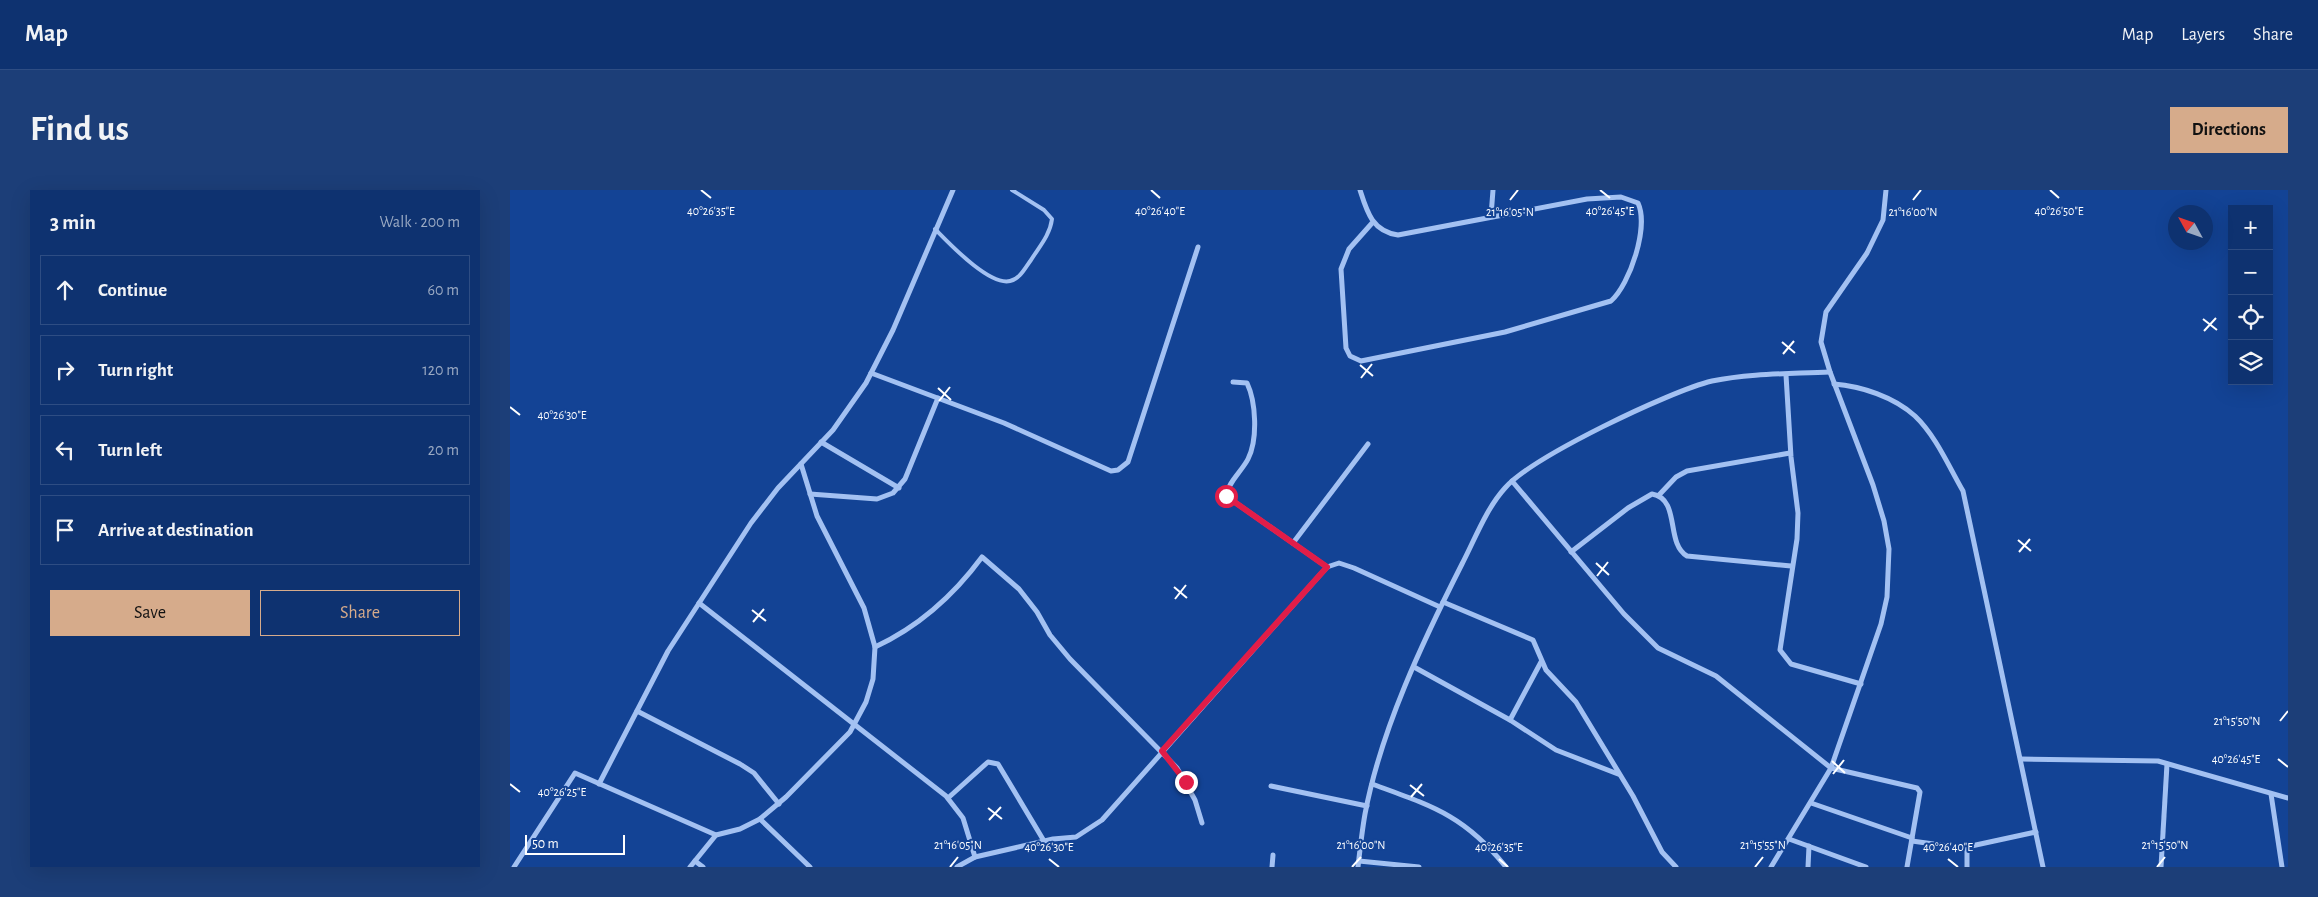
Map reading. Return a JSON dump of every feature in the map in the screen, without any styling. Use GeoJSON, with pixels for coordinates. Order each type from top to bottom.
{"type":"FeatureCollection","features":[{"type":"Feature","properties":{"kind":"street"},"geometry":{"type":"LineString","coordinates":[[599,784],[668,651],[751,522],[778,488],[822,442],[850,408],[871,373],[892,330],[934,229],[953,190]]}},
{"type":"Feature","properties":{"kind":"street"},"geometry":{"type":"LineString","coordinates":[[1360,190],[1366,209],[1374,222],[1385,233],[1398,235],[1587,199],[1621,197],[1638,203],[1642,211],[1642,226],[1628,277],[1621,292],[1611,302],[1505,332],[1361,361],[1350,356],[1346,348],[1341,269],[1349,249],[1374,222]]}},
{"type":"Feature","properties":{"kind":"street"},"geometry":{"type":"LineString","coordinates":[[1491,216],[1493,190]]}},
{"type":"Feature","properties":{"kind":"street"},"geometry":{"type":"LineString","coordinates":[[1771,867],[1831,768],[1881,624],[1888,597],[1889,549],[1873,485],[1834,384],[1821,342],[1826,312],[1867,253],[1883,220],[1886,190]]}},
{"type":"Feature","properties":{"kind":"street"},"geometry":{"type":"LineString","coordinates":[[871,373],[1004,423],[1111,471],[1118,470],[1128,462],[1198,247]]}},
{"type":"Feature","properties":{"kind":"street"},"geometry":{"type":"LineString","coordinates":[[1420,867],[1358,864],[1367,806],[1372,784],[1396,709],[1441,604],[1486,517],[1505,488],[1536,464],[1600,429],[1671,396],[1710,382],[1749,375],[1830,372]]}},
{"type":"Feature","properties":{"kind":"street"},"geometry":{"type":"LineString","coordinates":[[1786,375],[1790,453],[1798,513],[1797,538],[1791,566],[1780,650],[1784,658],[1791,664],[1861,684]]}},
{"type":"Feature","properties":{"kind":"street"},"geometry":{"type":"LineString","coordinates":[[1233,382],[1247,383],[1252,393],[1255,414],[1249,458],[1226,496],[1327,567]]}},
{"type":"Feature","properties":{"kind":"street"},"geometry":{"type":"LineString","coordinates":[[1834,384],[1853,386],[1886,398],[1915,416],[1938,447],[1962,491],[2043,867]]}},
{"type":"Feature","properties":{"kind":"street"},"geometry":{"type":"LineString","coordinates":[[810,494],[877,499],[899,488],[938,398]]}},
{"type":"Feature","properties":{"kind":"street"},"geometry":{"type":"LineString","coordinates":[[822,442],[899,488]]}},
{"type":"Feature","properties":{"kind":"street"},"geometry":{"type":"LineString","coordinates":[[1293,542],[1368,444]]}},
{"type":"Feature","properties":{"kind":"street"},"geometry":{"type":"LineString","coordinates":[[1659,495],[1676,477],[1687,471],[1790,453]]}},
{"type":"Feature","properties":{"kind":"street"},"geometry":{"type":"LineString","coordinates":[[690,867],[716,835],[740,829],[760,819],[779,804],[850,732],[866,702],[873,679],[875,647],[864,608],[817,516],[801,464]]}},
{"type":"Feature","properties":{"kind":"street"},"geometry":{"type":"LineString","coordinates":[[1512,481],[1636,628],[1658,648],[1716,676],[1831,768],[1916,788],[1920,792],[1907,867]]}},
{"type":"Feature","properties":{"kind":"street"},"geometry":{"type":"LineString","coordinates":[[1571,552],[1628,508],[1652,494],[1659,495],[1666,501],[1678,545],[1681,552],[1687,556],[1791,566]]}},
{"type":"Feature","properties":{"kind":"street"},"geometry":{"type":"LineString","coordinates":[[875,647],[908,630],[950,595],[982,557],[1018,588],[1037,612],[1050,635],[1070,658],[1162,751],[1186,782],[1202,823]]}},
{"type":"Feature","properties":{"kind":"street"},"geometry":{"type":"LineString","coordinates":[[957,867],[975,857],[1044,841],[1076,837],[1102,820],[1327,567],[1339,563],[1533,640],[1546,670],[1576,702],[1662,852],[1676,867]]}},
{"type":"Feature","properties":{"kind":"street"},"geometry":{"type":"LineString","coordinates":[[699,603],[948,798],[964,818],[975,857]]}},
{"type":"Feature","properties":{"kind":"street"},"geometry":{"type":"LineString","coordinates":[[1510,720],[1541,662]]}},
{"type":"Feature","properties":{"kind":"street"},"geometry":{"type":"LineString","coordinates":[[1414,667],[1510,720],[1565,754],[1619,774]]}},
{"type":"Feature","properties":{"kind":"street"},"geometry":{"type":"LineString","coordinates":[[637,711],[754,773],[779,804]]}},
{"type":"Feature","properties":{"kind":"street"},"geometry":{"type":"LineString","coordinates":[[2021,759],[2158,761],[2288,798]]}},
{"type":"Feature","properties":{"kind":"street"},"geometry":{"type":"LineString","coordinates":[[948,798],[988,762],[998,764],[1003,769],[1044,841]]}},
{"type":"Feature","properties":{"kind":"street"},"geometry":{"type":"LineString","coordinates":[[2161,867],[2167,764]]}},
{"type":"Feature","properties":{"kind":"street"},"geometry":{"type":"LineString","coordinates":[[514,867],[575,773],[716,835]]}},
{"type":"Feature","properties":{"kind":"street"},"geometry":{"type":"LineString","coordinates":[[1372,784],[1436,807],[1467,826],[1490,847],[1506,867]]}},
{"type":"Feature","properties":{"kind":"street"},"geometry":{"type":"LineString","coordinates":[[1271,786],[1367,806]]}},
{"type":"Feature","properties":{"kind":"street"},"geometry":{"type":"LineString","coordinates":[[2271,794],[2282,867]]}},
{"type":"Feature","properties":{"kind":"street"},"geometry":{"type":"LineString","coordinates":[[1811,803],[1912,840],[1967,848],[2036,832]]}},
{"type":"Feature","properties":{"kind":"street"},"geometry":{"type":"LineString","coordinates":[[760,819],[810,867]]}},
{"type":"Feature","properties":{"kind":"street"},"geometry":{"type":"LineString","coordinates":[[1789,839],[1866,867]]}},
{"type":"Feature","properties":{"kind":"street"},"geometry":{"type":"LineString","coordinates":[[1808,867],[1809,846]]}},
{"type":"Feature","properties":{"kind":"street"},"geometry":{"type":"LineString","coordinates":[[1967,848],[1967,867]]}},
{"type":"Feature","properties":{"kind":"street"},"geometry":{"type":"LineString","coordinates":[[1272,867],[1274,855]]}},
{"type":"Feature","properties":{"kind":"street"},"geometry":{"type":"LineString","coordinates":[[695,861],[703,867]]}},
{"type":"Feature","properties":{"kind":"street"},"geometry":{"type":"LineString","coordinates":[[1667,867],[1670,861]]}},
{"type":"Feature","properties":{"kind":"lane"},"geometry":{"type":"LineString","coordinates":[[934,229],[987,275],[1001,282],[1011,281],[1021,274],[1051,230],[1052,219],[1044,210],[1012,190]]}},
{"type":"Feature","properties":{"kind":"route"},"geometry":{"type":"LineString","coordinates":[[1186,782],[1162,751],[1327,567],[1226,496]]}}]}
